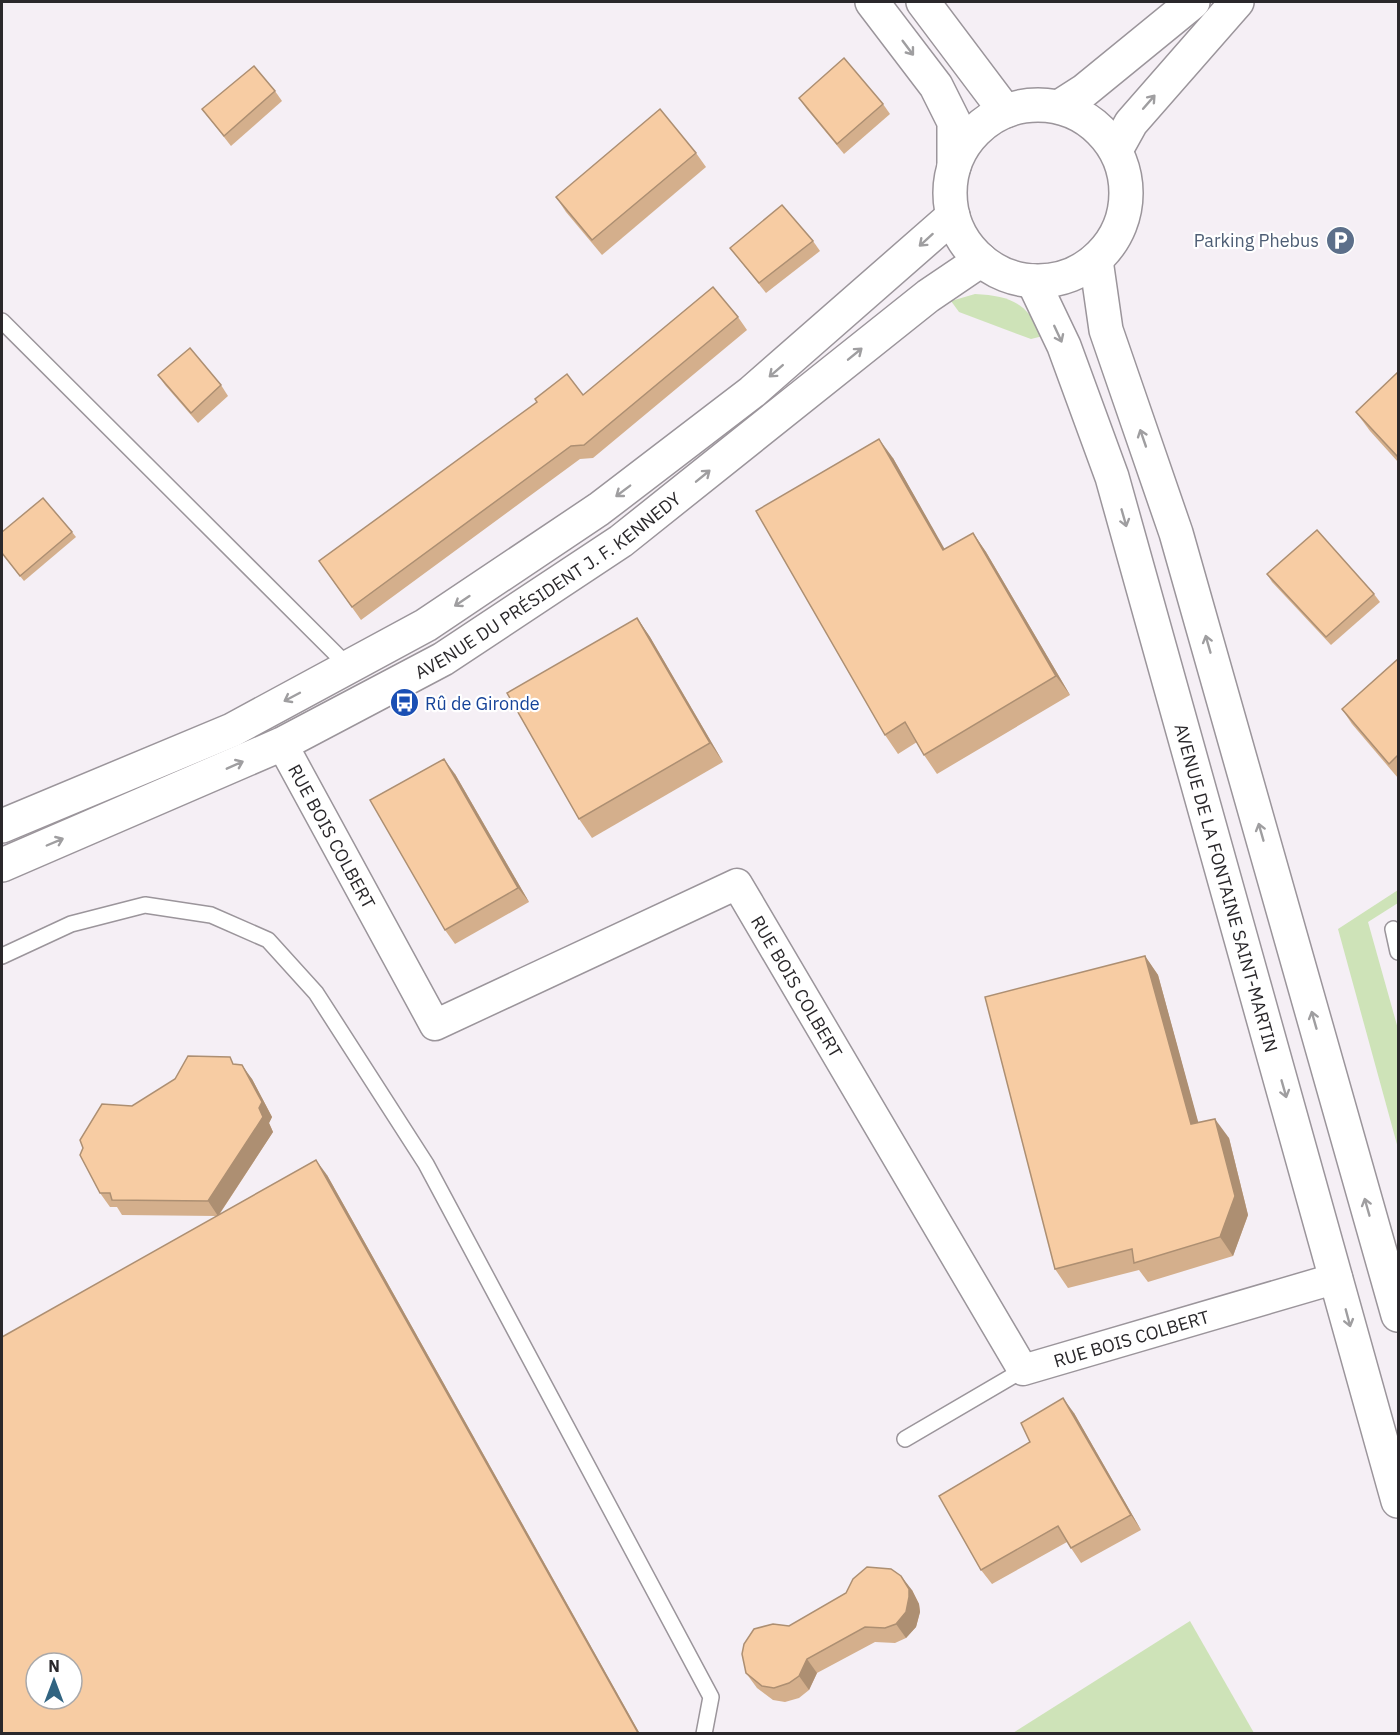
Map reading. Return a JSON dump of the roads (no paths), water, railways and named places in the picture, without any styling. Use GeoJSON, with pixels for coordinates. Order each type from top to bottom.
{"type":"FeatureCollection","features":[{"type":"Feature","properties":{"kind":"main road"},"geometry":{"type":"LineString","coordinates":[[872,2],[936,86],[954,122],[954,166],[950,191],[953,216],[963,240],[981,260],[1005,274],[1033,281],[1055,280],[1077,273],[1096,260],[1112,242],[1119,228],[1127,197],[1125,173],[1116,150],[1101,131],[1082,116],[1059,107],[1032,105],[1005,111],[982,124],[965,143],[954,166]]}},
{"type":"Feature","properties":{"kind":"main road"},"geometry":{"type":"LineString","coordinates":[[923,2],[1005,111]]}},
{"type":"Feature","properties":{"kind":"main road"},"geometry":{"type":"LineString","coordinates":[[1059,107],[1084,91],[1193,2]]}},
{"type":"Feature","properties":{"kind":"main road"},"geometry":{"type":"LineString","coordinates":[[1116,150],[1131,123],[1237,2]]}},
{"type":"Feature","properties":{"kind":"main road","name":"AVENUE DU PRÉSIDENT J. F. KENNEDY"},"geometry":{"type":"LineString","coordinates":[[2,826],[232,730],[426,626],[599,509],[752,393],[953,216]]}},
{"type":"Feature","properties":{"kind":"main road","name":"AVENUE DU PRÉSIDENT J. F. KENNEDY"},"geometry":{"type":"LineString","coordinates":[[2,865],[282,744],[443,658],[621,541],[928,296],[981,260]]}},
{"type":"Feature","properties":{"kind":"main road"},"geometry":{"type":"LineString","coordinates":[[1096,260],[1106,330],[1176,533],[1398,1316]]}},
{"type":"Feature","properties":{"kind":"main road","name":"AVENUE DE LA FONTAINE SAINT-MARTIN"},"geometry":{"type":"LineString","coordinates":[[1033,281],[1064,346],[1112,477],[1337,1278],[1394,1467],[1398,1501]]}},
{"type":"Feature","properties":{"kind":"main road"},"geometry":{"type":"LineString","coordinates":[[1337,1278],[1383,1263]]}},
{"type":"Feature","properties":{"kind":"street","name":"RUE BOIS COLBERT"},"geometry":{"type":"LineString","coordinates":[[282,744],[435,1024],[737,884],[1023,1370],[1337,1278]]}},
{"type":"Feature","properties":{"kind":"lane"},"geometry":{"type":"LineString","coordinates":[[2,321],[349,667]]}},
{"type":"Feature","properties":{"kind":"lane"},"geometry":{"type":"LineString","coordinates":[[2,956],[71,924],[145,905],[211,915],[268,940],[316,993],[426,1164],[711,1697],[704,1734]]}},
{"type":"Feature","properties":{"kind":"lane"},"geometry":{"type":"LineString","coordinates":[[1393,929],[1398,952]]}},
{"type":"Feature","properties":{"kind":"lane"},"geometry":{"type":"LineString","coordinates":[[905,1439],[1023,1370]]}},
{"type":"Feature","properties":{"kind":"place","name":"Parking Phebus"},"geometry":{"type":"Point","coordinates":[1340,240]}},
{"type":"Feature","properties":{"kind":"place","name":"Rû de Gironde"},"geometry":{"type":"Point","coordinates":[404,703]}}]}
